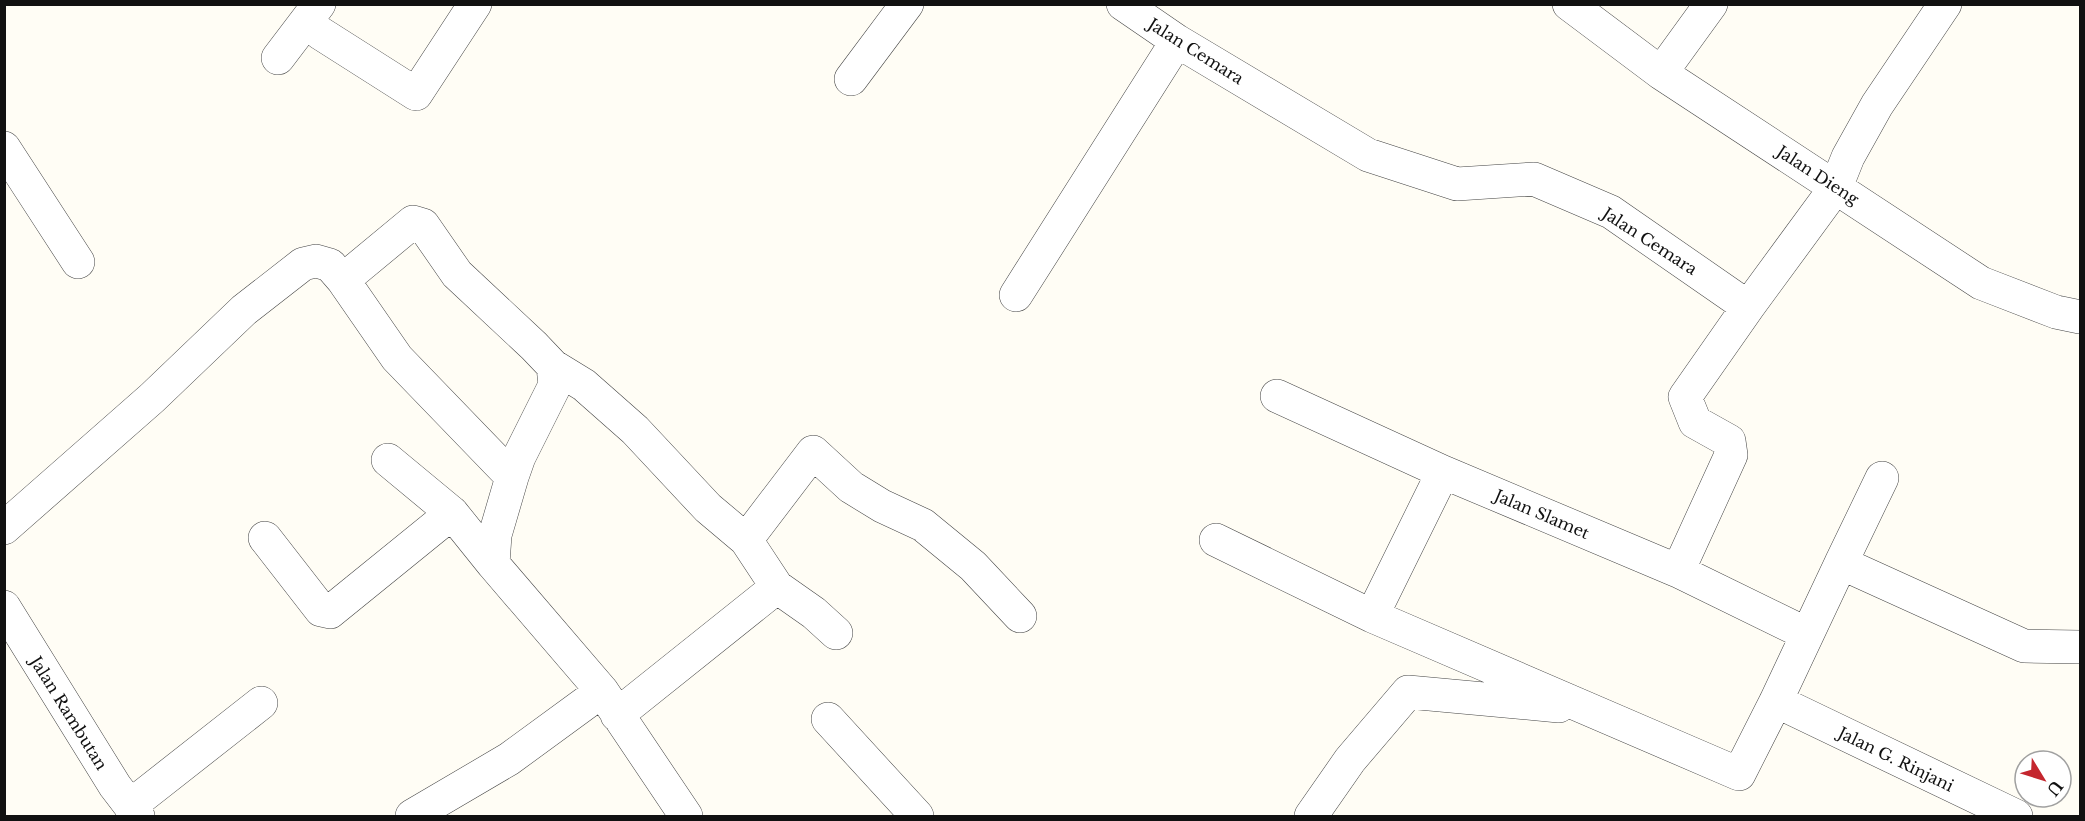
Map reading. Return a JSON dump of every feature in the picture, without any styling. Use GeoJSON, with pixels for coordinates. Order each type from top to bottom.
{"type":"FeatureCollection","features":[{"type":"Feature","properties":{"kind":"street"},"geometry":{"type":"LineString","coordinates":[[278,58],[320,19],[416,94],[475,4]]}},
{"type":"Feature","properties":{"kind":"street"},"geometry":{"type":"LineString","coordinates":[[851,79],[907,4]]}},
{"type":"Feature","properties":{"kind":"street","name":"Jalan Cemara"},"geometry":{"type":"LineString","coordinates":[[1123,4],[1177,41],[1368,155],[1457,184],[1534,179],[1611,213],[1748,307]]}},
{"type":"Feature","properties":{"kind":"street","name":"Jalan Dieng"},"geometry":{"type":"LineString","coordinates":[[1569,4],[1661,73],[1981,283],[2056,312],[2080,316]]}},
{"type":"Feature","properties":{"kind":"street"},"geometry":{"type":"LineString","coordinates":[[1661,73],[1711,4]]}},
{"type":"Feature","properties":{"kind":"street"},"geometry":{"type":"LineString","coordinates":[[1678,571],[1731,455],[1729,441],[1695,422],[1685,397],[1836,186],[1848,157],[1876,105],[1945,4]]}},
{"type":"Feature","properties":{"kind":"street"},"geometry":{"type":"LineString","coordinates":[[1017,295],[1177,41]]}},
{"type":"Feature","properties":{"kind":"street"},"geometry":{"type":"LineString","coordinates":[[4,148],[78,262]]}},
{"type":"Feature","properties":{"kind":"street"},"geometry":{"type":"LineString","coordinates":[[343,280],[413,222],[423,225],[457,274],[528,339],[553,366],[584,385],[635,430],[708,508],[746,540],[777,587],[814,613],[836,633]]}},
{"type":"Feature","properties":{"kind":"street"},"geometry":{"type":"LineString","coordinates":[[4,528],[152,398],[244,310],[303,264],[316,261],[330,265],[397,358],[512,477]]}},
{"type":"Feature","properties":{"kind":"street"},"geometry":{"type":"LineString","coordinates":[[493,564],[495,535],[512,477],[519,457],[555,385],[553,366]]}},
{"type":"Feature","properties":{"kind":"street","name":"Jalan Slamet"},"geometry":{"type":"LineString","coordinates":[[1277,396],[1443,472],[1678,571],[1807,634]]}},
{"type":"Feature","properties":{"kind":"street"},"geometry":{"type":"LineString","coordinates":[[746,540],[813,452],[851,487],[882,506],[923,525],[973,566],[1020,616]]}},
{"type":"Feature","properties":{"kind":"street"},"geometry":{"type":"LineString","coordinates":[[388,460],[452,513],[610,703],[686,816]]}},
{"type":"Feature","properties":{"kind":"street"},"geometry":{"type":"LineString","coordinates":[[1372,616],[1443,472]]}},
{"type":"Feature","properties":{"kind":"street"},"geometry":{"type":"LineString","coordinates":[[1216,540],[1372,616],[1739,774],[1776,702],[1882,478]]}},
{"type":"Feature","properties":{"kind":"street"},"geometry":{"type":"LineString","coordinates":[[265,538],[321,610],[330,612],[452,513]]}},
{"type":"Feature","properties":{"kind":"street"},"geometry":{"type":"LineString","coordinates":[[1841,563],[2024,646],[2080,647]]}},
{"type":"Feature","properties":{"kind":"street"},"geometry":{"type":"LineString","coordinates":[[412,816],[610,703],[777,587]]}},
{"type":"Feature","properties":{"kind":"street","name":"Jalan Rambutan"},"geometry":{"type":"LineString","coordinates":[[4,608],[115,786],[134,811]]}},
{"type":"Feature","properties":{"kind":"street"},"geometry":{"type":"LineString","coordinates":[[1311,816],[1350,760],[1407,692],[1589,708]]}},
{"type":"Feature","properties":{"kind":"street","name":"Jalan G. Rinjani"},"geometry":{"type":"LineString","coordinates":[[1776,702],[2016,816]]}},
{"type":"Feature","properties":{"kind":"street"},"geometry":{"type":"LineString","coordinates":[[134,811],[261,703]]}},
{"type":"Feature","properties":{"kind":"street"},"geometry":{"type":"LineString","coordinates":[[828,719],[917,816]]}}]}
